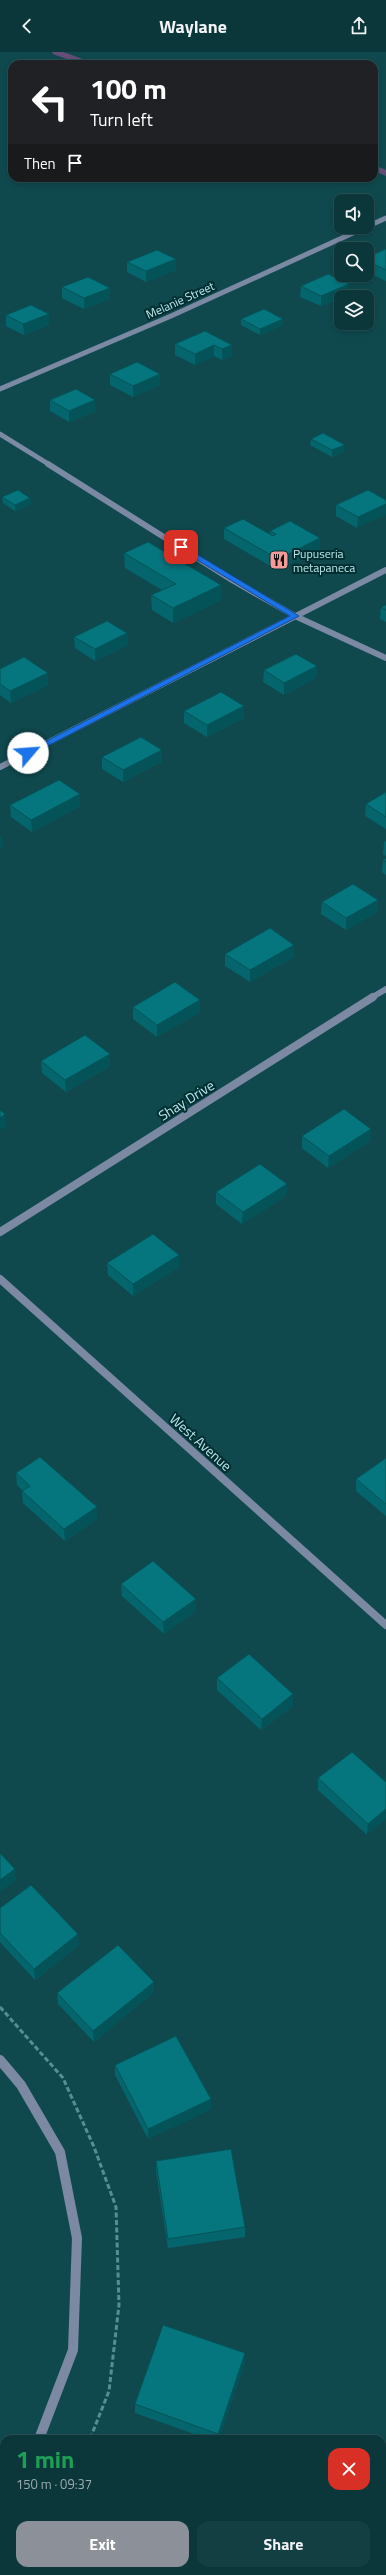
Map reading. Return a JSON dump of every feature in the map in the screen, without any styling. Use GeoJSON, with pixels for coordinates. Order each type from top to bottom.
{"type":"FeatureCollection","features":[{"type":"Feature","properties":{"kind":"street","name":"Melanie Street"},"geometry":{"type":"LineString","coordinates":[[0,389],[178,313],[386,218]]}},
{"type":"Feature","properties":{"kind":"street"},"geometry":{"type":"LineString","coordinates":[[0,434],[295,616],[386,658]]}},
{"type":"Feature","properties":{"kind":"street"},"geometry":{"type":"LineString","coordinates":[[0,767],[386,570]]}},
{"type":"Feature","properties":{"kind":"street","name":"Shay Drive"},"geometry":{"type":"LineString","coordinates":[[0,1232],[386,989]]}},
{"type":"Feature","properties":{"kind":"street","name":"West Avenue"},"geometry":{"type":"LineString","coordinates":[[0,1279],[386,1625]]}},
{"type":"Feature","properties":{"kind":"street"},"geometry":{"type":"LineString","coordinates":[[0,2060],[21,2085],[60,2152],[77,2238],[73,2350],[41,2435]]}},
{"type":"Feature","properties":{"kind":"building"},"geometry":{"type":"Polygon","coordinates":[[[386,249],[386,270],[374,264],[374,254],[386,249]]]}},
{"type":"Feature","properties":{"kind":"building"},"geometry":{"type":"Polygon","coordinates":[[[157,250],[176,259],[146,271],[127,262],[157,250]]]}},
{"type":"Feature","properties":{"kind":"building"},"geometry":{"type":"Polygon","coordinates":[[[328,274],[334,277],[334,282],[345,282],[349,284],[321,296],[301,286],[328,274]]]}},
{"type":"Feature","properties":{"kind":"building"},"geometry":{"type":"Polygon","coordinates":[[[88,277],[110,288],[84,298],[62,287],[88,277]]]}},
{"type":"Feature","properties":{"kind":"building"},"geometry":{"type":"Polygon","coordinates":[[[31,305],[49,314],[23,324],[6,315],[31,305]]]}},
{"type":"Feature","properties":{"kind":"building"},"geometry":{"type":"Polygon","coordinates":[[[264,309],[283,319],[260,329],[241,319],[264,309]]]}},
{"type":"Feature","properties":{"kind":"building"},"geometry":{"type":"Polygon","coordinates":[[[205,331],[232,345],[222,349],[214,345],[195,354],[175,344],[205,331]]]}},
{"type":"Feature","properties":{"kind":"building"},"geometry":{"type":"Polygon","coordinates":[[[137,362],[160,374],[133,386],[110,374],[137,362]]]}},
{"type":"Feature","properties":{"kind":"building"},"geometry":{"type":"Polygon","coordinates":[[[76,389],[95,400],[69,411],[50,400],[76,389]]]}},
{"type":"Feature","properties":{"kind":"building"},"geometry":{"type":"Polygon","coordinates":[[[323,433],[345,445],[332,450],[311,439],[323,433]]]}},
{"type":"Feature","properties":{"kind":"building"},"geometry":{"type":"Polygon","coordinates":[[[18,490],[30,498],[15,505],[2,497],[18,490]]]}},
{"type":"Feature","properties":{"kind":"building"},"geometry":{"type":"Polygon","coordinates":[[[368,490],[386,500],[386,504],[358,517],[336,505],[368,490]]]}},
{"type":"Feature","properties":{"kind":"building"},"geometry":{"type":"Polygon","coordinates":[[[243,519],[273,536],[276,534],[270,531],[290,521],[320,538],[278,559],[224,528],[243,519]]]}},
{"type":"Feature","properties":{"kind":"building"},"geometry":{"type":"Polygon","coordinates":[[[148,542],[221,585],[173,608],[151,595],[176,584],[124,553],[148,542]]]}},
{"type":"Feature","properties":{"kind":"building"},"geometry":{"type":"Polygon","coordinates":[[[386,605],[386,610],[381,607],[386,605]]]}},
{"type":"Feature","properties":{"kind":"building"},"geometry":{"type":"Polygon","coordinates":[[[107,621],[127,633],[95,649],[74,637],[107,621]]]}},
{"type":"Feature","properties":{"kind":"building"},"geometry":{"type":"Polygon","coordinates":[[[296,654],[317,666],[284,683],[264,670],[296,654]]]}},
{"type":"Feature","properties":{"kind":"building"},"geometry":{"type":"Polygon","coordinates":[[[24,657],[48,673],[10,691],[0,684],[0,669],[24,657]]]}},
{"type":"Feature","properties":{"kind":"building"},"geometry":{"type":"Polygon","coordinates":[[[221,692],[244,706],[207,725],[184,711],[221,692]]]}},
{"type":"Feature","properties":{"kind":"building"},"geometry":{"type":"Polygon","coordinates":[[[141,737],[162,750],[123,770],[102,757],[141,737]]]}},
{"type":"Feature","properties":{"kind":"building"},"geometry":{"type":"Polygon","coordinates":[[[59,780],[80,794],[31,820],[10,805],[59,780]]]}},
{"type":"Feature","properties":{"kind":"building"},"geometry":{"type":"Polygon","coordinates":[[[386,792],[386,817],[366,804],[386,792]]]}},
{"type":"Feature","properties":{"kind":"building"},"geometry":{"type":"Polygon","coordinates":[[[353,884],[378,900],[346,918],[322,902],[353,884]]]}},
{"type":"Feature","properties":{"kind":"building"},"geometry":{"type":"Polygon","coordinates":[[[270,928],[294,945],[250,970],[225,954],[270,928]]]}},
{"type":"Feature","properties":{"kind":"building"},"geometry":{"type":"Polygon","coordinates":[[[175,982],[200,1000],[157,1025],[133,1007],[175,982]]]}},
{"type":"Feature","properties":{"kind":"building"},"geometry":{"type":"Polygon","coordinates":[[[85,1035],[110,1054],[65,1080],[41,1061],[85,1035]]]}},
{"type":"Feature","properties":{"kind":"building"},"geometry":{"type":"Polygon","coordinates":[[[344,1109],[371,1129],[329,1156],[302,1136],[344,1109]]]}},
{"type":"Feature","properties":{"kind":"building"},"geometry":{"type":"Polygon","coordinates":[[[0,1110],[5,1114],[0,1118],[0,1110]]]}},
{"type":"Feature","properties":{"kind":"building"},"geometry":{"type":"Polygon","coordinates":[[[260,1164],[287,1184],[243,1212],[216,1192],[260,1164]]]}},
{"type":"Feature","properties":{"kind":"building"},"geometry":{"type":"Polygon","coordinates":[[[153,1234],[179,1255],[133,1284],[107,1263],[153,1234]]]}},
{"type":"Feature","properties":{"kind":"building"},"geometry":{"type":"Polygon","coordinates":[[[40,1457],[97,1507],[64,1529],[22,1491],[30,1486],[16,1473],[40,1457]]]}},
{"type":"Feature","properties":{"kind":"building"},"geometry":{"type":"Polygon","coordinates":[[[386,1458],[386,1504],[356,1479],[386,1458]]]}},
{"type":"Feature","properties":{"kind":"building"},"geometry":{"type":"Polygon","coordinates":[[[153,1561],[196,1599],[163,1622],[121,1584],[153,1561]]]}},
{"type":"Feature","properties":{"kind":"building"},"geometry":{"type":"Polygon","coordinates":[[[249,1654],[293,1694],[262,1719],[217,1678],[249,1654]]]}},
{"type":"Feature","properties":{"kind":"building"},"geometry":{"type":"Polygon","coordinates":[[[352,1752],[386,1782],[386,1809],[368,1824],[318,1778],[352,1752]]]}},
{"type":"Feature","properties":{"kind":"building"},"geometry":{"type":"Polygon","coordinates":[[[0,1853],[15,1869],[0,1880],[0,1853]]]}},
{"type":"Feature","properties":{"kind":"building"},"geometry":{"type":"Polygon","coordinates":[[[31,1885],[78,1934],[34,1969],[0,1933],[0,1908],[31,1885]]]}},
{"type":"Feature","properties":{"kind":"building"},"geometry":{"type":"Polygon","coordinates":[[[118,1945],[154,1982],[93,2031],[57,1993],[118,1945]]]}},
{"type":"Feature","properties":{"kind":"building"},"geometry":{"type":"Polygon","coordinates":[[[176,2036],[211,2099],[148,2129],[115,2065],[176,2036]]]}},
{"type":"Feature","properties":{"kind":"building"},"geometry":{"type":"Polygon","coordinates":[[[231,2149],[245,2227],[168,2239],[156,2161],[231,2149]]]}},
{"type":"Feature","properties":{"kind":"building"},"geometry":{"type":"Polygon","coordinates":[[[163,2325],[245,2353],[218,2434],[135,2404],[163,2325]]]}},
{"type":"Feature","properties":{"kind":"waterway"},"geometry":{"type":"LineString","coordinates":[[55,52],[78,60]]}},
{"type":"Feature","properties":{"kind":"waterway"},"geometry":{"type":"LineString","coordinates":[[378,170],[386,173]]}},
{"type":"Feature","properties":{"kind":"place","name":"Pupuseria metapaneca"},"geometry":{"type":"Point","coordinates":[279,560]}},
{"type":"Feature","properties":{"kind":"route"},"geometry":{"type":"LineString","coordinates":[[28,753],[295,616],[232,580],[181,547]]}}]}
